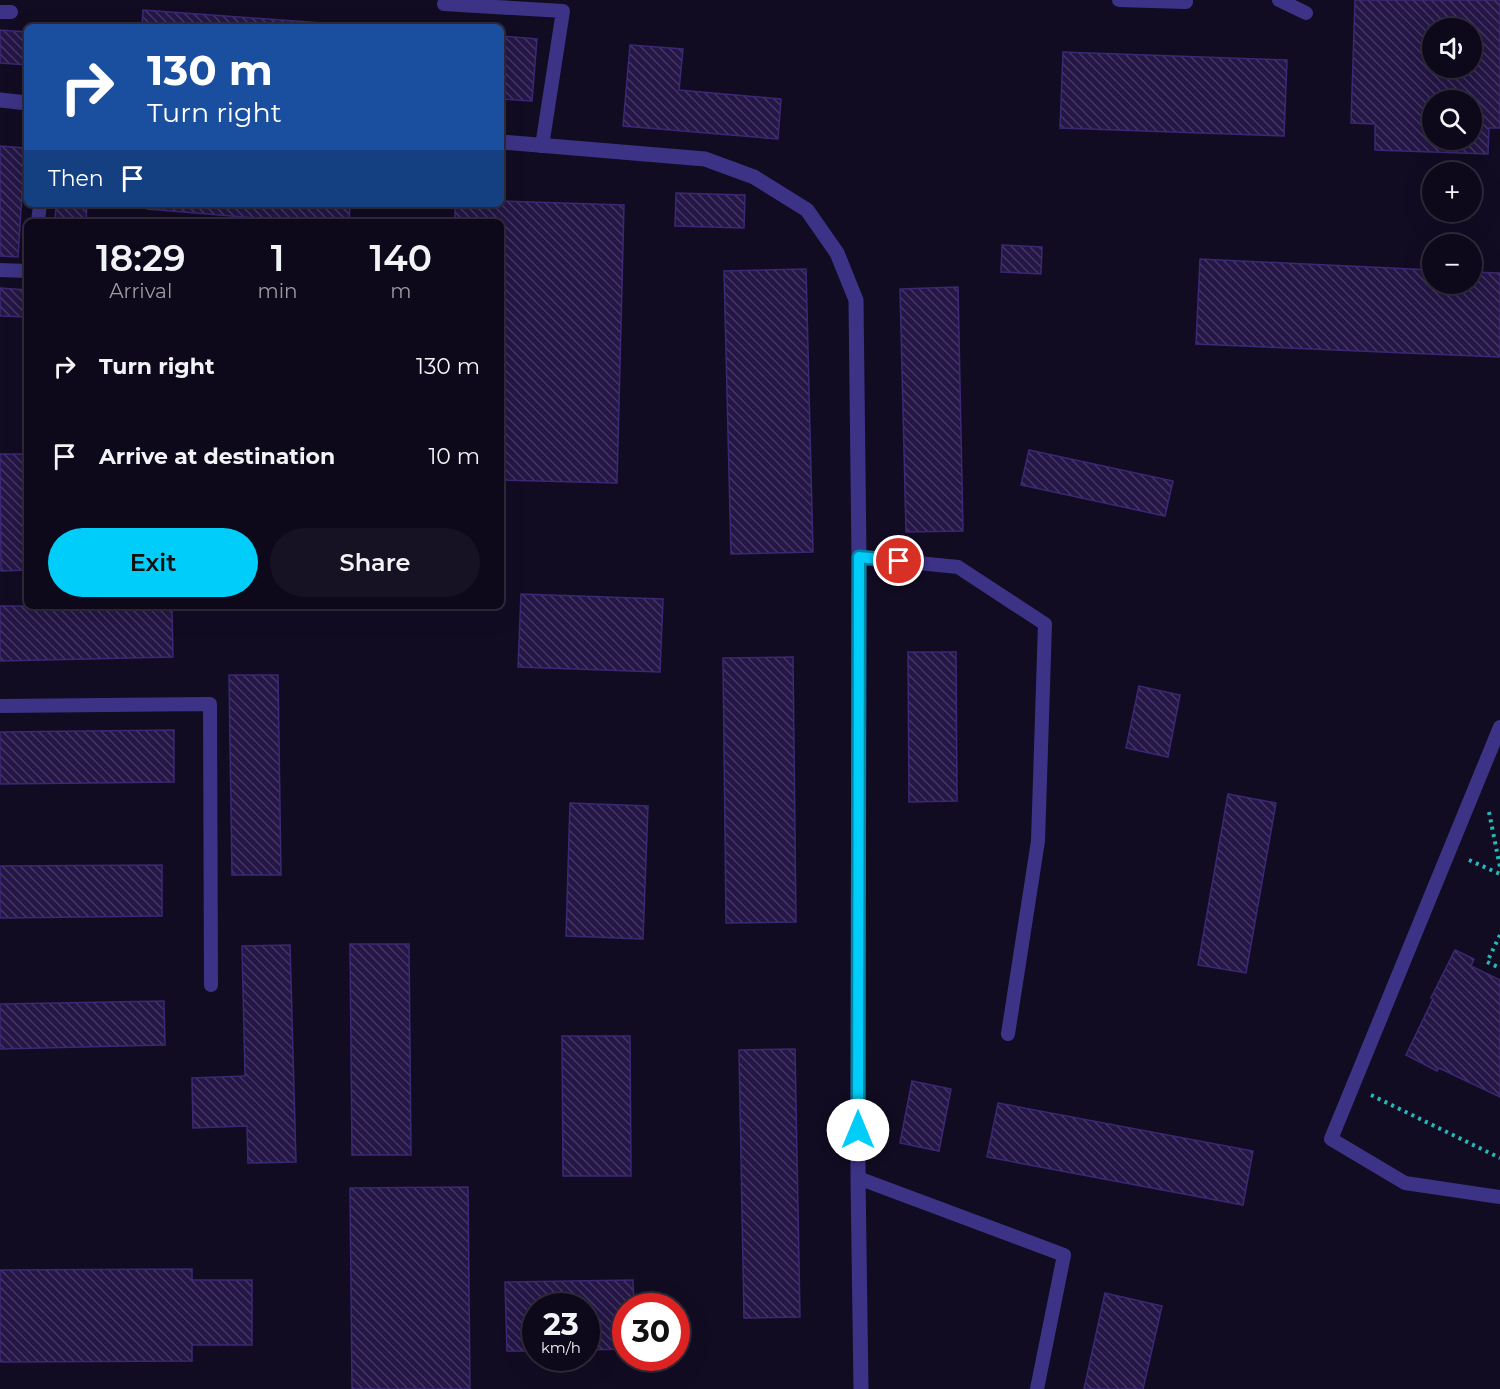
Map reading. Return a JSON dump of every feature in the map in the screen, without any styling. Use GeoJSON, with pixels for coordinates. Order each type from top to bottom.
{"type":"FeatureCollection","features":[{"type":"Feature","properties":{"kind":"street"},"geometry":{"type":"LineString","coordinates":[[0,100],[24,103]]}},
{"type":"Feature","properties":{"kind":"street"},"geometry":{"type":"LineString","coordinates":[[504,142],[705,159],[754,177],[807,210],[837,253],[856,300],[859,557],[858,1178],[861,1389]]}},
{"type":"Feature","properties":{"kind":"lane"},"geometry":{"type":"LineString","coordinates":[[1119,0],[1186,2]]}},
{"type":"Feature","properties":{"kind":"lane"},"geometry":{"type":"LineString","coordinates":[[1278,0],[1306,13]]}},
{"type":"Feature","properties":{"kind":"lane"},"geometry":{"type":"LineString","coordinates":[[444,4],[567,5],[542,146]]}},
{"type":"Feature","properties":{"kind":"lane"},"geometry":{"type":"LineString","coordinates":[[0,270],[24,271]]}},
{"type":"Feature","properties":{"kind":"lane"},"geometry":{"type":"LineString","coordinates":[[859,557],[958,567],[1044,624],[1038,841],[1008,1034]]}},
{"type":"Feature","properties":{"kind":"lane"},"geometry":{"type":"LineString","coordinates":[[0,706],[210,704],[211,985]]}},
{"type":"Feature","properties":{"kind":"lane"},"geometry":{"type":"LineString","coordinates":[[1500,727],[1331,1139],[1405,1183],[1500,1197]]}},
{"type":"Feature","properties":{"kind":"lane"},"geometry":{"type":"LineString","coordinates":[[858,1178],[1064,1255],[1037,1389]]}},
{"type":"Feature","properties":{"kind":"path"},"geometry":{"type":"LineString","coordinates":[[1484,818],[1488,808],[1500,867]]}},
{"type":"Feature","properties":{"kind":"path"},"geometry":{"type":"LineString","coordinates":[[1464,870],[1468,859],[1500,874]]}},
{"type":"Feature","properties":{"kind":"path"},"geometry":{"type":"LineString","coordinates":[[1500,935],[1487,962],[1500,968]]}},
{"type":"Feature","properties":{"kind":"path"},"geometry":{"type":"LineString","coordinates":[[1370,1094],[1500,1158]]}},
{"type":"Feature","properties":{"kind":"building"},"geometry":{"type":"Polygon","coordinates":[[[1355,0],[1500,0],[1500,128],[1489,128],[1488,154],[1375,150],[1375,124],[1351,123],[1355,0]]]}},
{"type":"Feature","properties":{"kind":"building"},"geometry":{"type":"Polygon","coordinates":[[[143,10],[336,24],[142,24],[143,10]]]}},
{"type":"Feature","properties":{"kind":"building"},"geometry":{"type":"Polygon","coordinates":[[[0,30],[24,32],[24,65],[0,63],[0,30]]]}},
{"type":"Feature","properties":{"kind":"building"},"geometry":{"type":"Polygon","coordinates":[[[504,36],[537,39],[532,101],[504,99],[504,36]]]}},
{"type":"Feature","properties":{"kind":"building"},"geometry":{"type":"Polygon","coordinates":[[[630,45],[683,49],[679,90],[781,99],[778,139],[623,126],[630,45]]]}},
{"type":"Feature","properties":{"kind":"building"},"geometry":{"type":"Polygon","coordinates":[[[1063,52],[1287,60],[1284,136],[1060,128],[1063,52]]]}},
{"type":"Feature","properties":{"kind":"building"},"geometry":{"type":"Polygon","coordinates":[[[0,146],[24,148],[18,257],[0,256],[0,146]]]}},
{"type":"Feature","properties":{"kind":"building"},"geometry":{"type":"Polygon","coordinates":[[[676,193],[745,195],[744,228],[675,226],[676,193]]]}},
{"type":"Feature","properties":{"kind":"building"},"geometry":{"type":"Polygon","coordinates":[[[504,201],[624,205],[617,483],[504,480],[504,219],[455,219],[455,207],[504,207],[504,201]]]}},
{"type":"Feature","properties":{"kind":"building"},"geometry":{"type":"Polygon","coordinates":[[[56,207],[87,207],[86,219],[55,219],[56,207]]]}},
{"type":"Feature","properties":{"kind":"building"},"geometry":{"type":"Polygon","coordinates":[[[147,207],[350,207],[349,219],[267,219],[147,209],[147,207]]]}},
{"type":"Feature","properties":{"kind":"building"},"geometry":{"type":"Polygon","coordinates":[[[1002,245],[1042,247],[1041,274],[1001,272],[1002,245]]]}},
{"type":"Feature","properties":{"kind":"building"},"geometry":{"type":"Polygon","coordinates":[[[1200,259],[1422,270],[1422,294],[1482,294],[1482,272],[1500,273],[1500,357],[1196,344],[1200,259]]]}},
{"type":"Feature","properties":{"kind":"building"},"geometry":{"type":"Polygon","coordinates":[[[806,269],[813,552],[731,554],[724,271],[806,269]]]}},
{"type":"Feature","properties":{"kind":"building"},"geometry":{"type":"Polygon","coordinates":[[[958,287],[963,531],[906,532],[900,289],[958,287]]]}},
{"type":"Feature","properties":{"kind":"building"},"geometry":{"type":"Polygon","coordinates":[[[0,288],[24,290],[24,317],[0,316],[0,288]]]}},
{"type":"Feature","properties":{"kind":"building"},"geometry":{"type":"Polygon","coordinates":[[[1029,450],[1173,481],[1165,516],[1021,485],[1029,450]]]}},
{"type":"Feature","properties":{"kind":"building"},"geometry":{"type":"Polygon","coordinates":[[[0,454],[24,454],[24,570],[1,571],[0,454]]]}},
{"type":"Feature","properties":{"kind":"building"},"geometry":{"type":"Polygon","coordinates":[[[521,594],[663,599],[660,672],[518,667],[521,594]]]}},
{"type":"Feature","properties":{"kind":"building"},"geometry":{"type":"Polygon","coordinates":[[[0,606],[24,606],[24,609],[172,609],[173,657],[0,661],[0,606]]]}},
{"type":"Feature","properties":{"kind":"building"},"geometry":{"type":"Polygon","coordinates":[[[908,652],[956,652],[957,801],[909,802],[908,652]]]}},
{"type":"Feature","properties":{"kind":"building"},"geometry":{"type":"Polygon","coordinates":[[[793,657],[796,922],[726,923],[723,658],[793,657]]]}},
{"type":"Feature","properties":{"kind":"building"},"geometry":{"type":"Polygon","coordinates":[[[229,675],[278,675],[281,875],[232,875],[229,675]]]}},
{"type":"Feature","properties":{"kind":"building"},"geometry":{"type":"Polygon","coordinates":[[[1139,686],[1180,695],[1168,757],[1126,748],[1139,686]]]}},
{"type":"Feature","properties":{"kind":"building"},"geometry":{"type":"Polygon","coordinates":[[[174,730],[174,782],[0,784],[0,732],[174,730]]]}},
{"type":"Feature","properties":{"kind":"building"},"geometry":{"type":"Polygon","coordinates":[[[1228,794],[1276,803],[1246,973],[1198,965],[1228,794]]]}},
{"type":"Feature","properties":{"kind":"building"},"geometry":{"type":"Polygon","coordinates":[[[570,803],[648,806],[643,939],[566,936],[570,803]]]}},
{"type":"Feature","properties":{"kind":"building"},"geometry":{"type":"Polygon","coordinates":[[[162,865],[162,916],[0,918],[0,866],[162,865]]]}},
{"type":"Feature","properties":{"kind":"building"},"geometry":{"type":"Polygon","coordinates":[[[350,944],[409,944],[411,1155],[352,1155],[350,944]]]}},
{"type":"Feature","properties":{"kind":"building"},"geometry":{"type":"Polygon","coordinates":[[[290,945],[296,1162],[248,1163],[247,1126],[193,1128],[192,1078],[245,1076],[242,946],[290,945]]]}},
{"type":"Feature","properties":{"kind":"building"},"geometry":{"type":"Polygon","coordinates":[[[1455,950],[1474,959],[1471,966],[1500,980],[1500,1097],[1439,1068],[1437,1071],[1406,1055],[1455,950]]]}},
{"type":"Feature","properties":{"kind":"building"},"geometry":{"type":"Polygon","coordinates":[[[164,1001],[165,1045],[0,1049],[0,1004],[164,1001]]]}},
{"type":"Feature","properties":{"kind":"building"},"geometry":{"type":"Polygon","coordinates":[[[562,1036],[630,1036],[631,1176],[563,1176],[562,1036]]]}},
{"type":"Feature","properties":{"kind":"building"},"geometry":{"type":"Polygon","coordinates":[[[795,1049],[800,1317],[744,1318],[739,1050],[795,1049]]]}},
{"type":"Feature","properties":{"kind":"building"},"geometry":{"type":"Polygon","coordinates":[[[912,1081],[951,1089],[939,1151],[900,1143],[912,1081]]]}},
{"type":"Feature","properties":{"kind":"building"},"geometry":{"type":"Polygon","coordinates":[[[998,1103],[1253,1151],[1243,1205],[987,1157],[998,1103]]]}},
{"type":"Feature","properties":{"kind":"building"},"geometry":{"type":"Polygon","coordinates":[[[468,1187],[470,1389],[352,1389],[350,1188],[468,1187]]]}},
{"type":"Feature","properties":{"kind":"building"},"geometry":{"type":"Polygon","coordinates":[[[192,1269],[192,1280],[252,1280],[252,1345],[192,1345],[192,1361],[0,1362],[0,1270],[192,1269]]]}},
{"type":"Feature","properties":{"kind":"building"},"geometry":{"type":"Polygon","coordinates":[[[633,1280],[634,1293],[612,1293],[612,1349],[600,1350],[600,1293],[522,1293],[522,1351],[507,1351],[505,1282],[633,1280]]]}},
{"type":"Feature","properties":{"kind":"building"},"geometry":{"type":"Polygon","coordinates":[[[1105,1293],[1162,1306],[1143,1389],[1084,1389],[1105,1293]]]}},
{"type":"Feature","properties":{"kind":"route"},"geometry":{"type":"LineString","coordinates":[[858,1130],[859,557],[899,561]]}}]}
